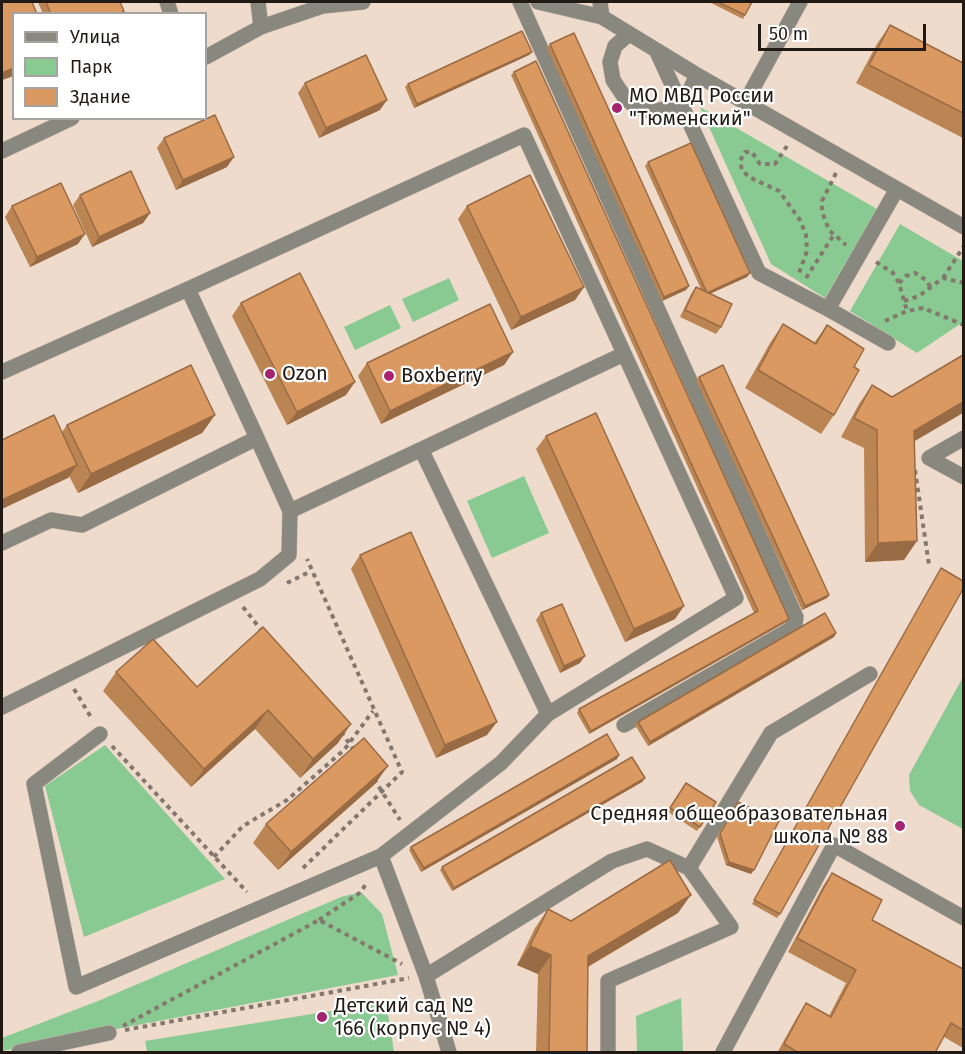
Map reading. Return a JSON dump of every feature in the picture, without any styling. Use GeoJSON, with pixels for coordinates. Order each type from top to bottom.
{"type":"FeatureCollection","features":[{"type":"Feature","properties":{"kind":"street"},"geometry":{"type":"LineString","coordinates":[[258,2],[261,27]]}},
{"type":"Feature","properties":{"kind":"street"},"geometry":{"type":"LineString","coordinates":[[207,56],[261,27],[323,6],[363,2]]}},
{"type":"Feature","properties":{"kind":"street"},"geometry":{"type":"LineString","coordinates":[[520,2],[796,616],[795,624],[789,630],[624,725]]}},
{"type":"Feature","properties":{"kind":"street"},"geometry":{"type":"LineString","coordinates":[[538,2],[602,17],[657,52],[963,227]]}},
{"type":"Feature","properties":{"kind":"street"},"geometry":{"type":"LineString","coordinates":[[600,2],[602,17]]}},
{"type":"Feature","properties":{"kind":"street"},"geometry":{"type":"LineString","coordinates":[[745,103],[800,2]]}},
{"type":"Feature","properties":{"kind":"street"},"geometry":{"type":"LineString","coordinates":[[629,34],[615,46],[610,62],[612,80],[625,98],[636,107],[653,112],[680,102],[686,98],[697,75]]}},
{"type":"Feature","properties":{"kind":"street"},"geometry":{"type":"LineString","coordinates":[[657,52],[759,273],[888,344]]}},
{"type":"Feature","properties":{"kind":"street"},"geometry":{"type":"LineString","coordinates":[[2,151],[68,120]]}},
{"type":"Feature","properties":{"kind":"street"},"geometry":{"type":"LineString","coordinates":[[2,372],[524,135],[736,598],[548,714],[501,763],[381,856],[76,987],[34,784],[100,734]]}},
{"type":"Feature","properties":{"kind":"street"},"geometry":{"type":"LineString","coordinates":[[828,309],[897,189]]}},
{"type":"Feature","properties":{"kind":"street"},"geometry":{"type":"LineString","coordinates":[[2,707],[260,579],[289,555],[290,511],[188,289]]}},
{"type":"Feature","properties":{"kind":"street"},"geometry":{"type":"LineString","coordinates":[[290,511],[422,451],[624,354]]}},
{"type":"Feature","properties":{"kind":"street"},"geometry":{"type":"LineString","coordinates":[[2,543],[51,520],[82,525],[257,438]]}},
{"type":"Feature","properties":{"kind":"street"},"geometry":{"type":"LineString","coordinates":[[963,438],[929,459],[963,477]]}},
{"type":"Feature","properties":{"kind":"street"},"geometry":{"type":"LineString","coordinates":[[422,451],[548,714]]}},
{"type":"Feature","properties":{"kind":"street"},"geometry":{"type":"LineString","coordinates":[[689,868],[771,733],[870,674]]}},
{"type":"Feature","properties":{"kind":"street"},"geometry":{"type":"LineString","coordinates":[[723,1053],[834,845],[963,918]]}},
{"type":"Feature","properties":{"kind":"street"},"geometry":{"type":"LineString","coordinates":[[426,976],[612,861],[647,849],[689,868],[730,927],[608,981],[608,1053]]}},
{"type":"Feature","properties":{"kind":"street"},"geometry":{"type":"LineString","coordinates":[[381,856],[426,976],[449,1053]]}},
{"type":"Feature","properties":{"kind":"street"},"geometry":{"type":"LineString","coordinates":[[20,1053],[109,1033]]}},
{"type":"Feature","properties":{"kind":"path"},"geometry":{"type":"LineString","coordinates":[[788,144],[775,164],[760,164],[752,152],[745,152],[740,161],[742,170],[749,177],[779,191],[791,204],[803,228],[807,251],[795,291]]}},
{"type":"Feature","properties":{"kind":"path"},"geometry":{"type":"LineString","coordinates":[[837,172],[822,201],[824,221],[833,236],[893,273],[899,283],[908,311]]}},
{"type":"Feature","properties":{"kind":"path"},"geometry":{"type":"LineString","coordinates":[[795,291],[833,236]]}},
{"type":"Feature","properties":{"kind":"path"},"geometry":{"type":"LineString","coordinates":[[904,301],[919,296],[943,278],[963,246]]}},
{"type":"Feature","properties":{"kind":"path"},"geometry":{"type":"LineString","coordinates":[[899,283],[906,276],[915,273],[926,280],[931,288]]}},
{"type":"Feature","properties":{"kind":"path"},"geometry":{"type":"LineString","coordinates":[[943,278],[963,283]]}},
{"type":"Feature","properties":{"kind":"path"},"geometry":{"type":"LineString","coordinates":[[866,331],[908,311],[923,308],[963,325]]}},
{"type":"Feature","properties":{"kind":"path"},"geometry":{"type":"LineString","coordinates":[[914,466],[929,565]]}},
{"type":"Feature","properties":{"kind":"path"},"geometry":{"type":"LineString","coordinates":[[297,874],[383,793],[402,772],[304,551]]}},
{"type":"Feature","properties":{"kind":"path"},"geometry":{"type":"LineString","coordinates":[[282,586],[311,571]]}},
{"type":"Feature","properties":{"kind":"path"},"geometry":{"type":"LineString","coordinates":[[252,600],[242,605],[263,633]]}},
{"type":"Feature","properties":{"kind":"path"},"geometry":{"type":"LineString","coordinates":[[66,675],[100,734],[245,892],[254,893]]}},
{"type":"Feature","properties":{"kind":"path"},"geometry":{"type":"LineString","coordinates":[[214,857],[243,826],[287,800],[349,743],[373,711]]}},
{"type":"Feature","properties":{"kind":"path"},"geometry":{"type":"LineString","coordinates":[[335,724],[361,759]]}},
{"type":"Feature","properties":{"kind":"path"},"geometry":{"type":"LineString","coordinates":[[372,776],[408,834]]}},
{"type":"Feature","properties":{"kind":"path"},"geometry":{"type":"LineString","coordinates":[[109,1033],[319,920],[361,892],[381,856]]}},
{"type":"Feature","properties":{"kind":"path"},"geometry":{"type":"LineString","coordinates":[[319,920],[426,976]]}},
{"type":"Feature","properties":{"kind":"path"},"geometry":{"type":"LineString","coordinates":[[109,1033],[359,986],[426,976]]}},
{"type":"Feature","properties":{"kind":"green space"},"geometry":{"type":"Polygon","coordinates":[[[700,107],[877,209],[825,298],[771,264],[700,107]]]}},
{"type":"Feature","properties":{"kind":"green space"},"geometry":{"type":"Polygon","coordinates":[[[900,224],[963,261],[963,322],[917,353],[850,311],[900,224]]]}},
{"type":"Feature","properties":{"kind":"green space"},"geometry":{"type":"Polygon","coordinates":[[[449,278],[459,300],[413,322],[402,299],[449,278]]]}},
{"type":"Feature","properties":{"kind":"green space"},"geometry":{"type":"Polygon","coordinates":[[[390,305],[401,328],[355,350],[344,327],[390,305]]]}},
{"type":"Feature","properties":{"kind":"green space"},"geometry":{"type":"Polygon","coordinates":[[[524,476],[549,533],[492,558],[467,501],[524,476]]]}},
{"type":"Feature","properties":{"kind":"green space"},"geometry":{"type":"Polygon","coordinates":[[[963,677],[963,829],[919,805],[910,791],[909,775],[963,677]]]}},
{"type":"Feature","properties":{"kind":"green space"},"geometry":{"type":"Polygon","coordinates":[[[105,745],[225,879],[84,937],[45,786],[105,745]]]}},
{"type":"Feature","properties":{"kind":"green space"},"geometry":{"type":"Polygon","coordinates":[[[361,892],[382,914],[398,975],[2,1051],[2,1038],[98,1001],[341,897],[361,892]]]}},
{"type":"Feature","properties":{"kind":"green space"},"geometry":{"type":"Polygon","coordinates":[[[681,998],[683,1052],[637,1052],[636,1016],[681,998]]]}},
{"type":"Feature","properties":{"kind":"green space","name":"Детский сад № 166 (корпус № 4)"},"geometry":{"type":"Polygon","coordinates":[[[386,1002],[394,1052],[147,1052],[145,1041],[386,1002]]]}},
{"type":"Feature","properties":{"kind":"building"},"geometry":{"type":"Polygon","coordinates":[[[2,2],[32,2],[36,12],[12,12],[12,69],[2,73],[2,2]]]}},
{"type":"Feature","properties":{"kind":"building"},"geometry":{"type":"Polygon","coordinates":[[[46,2],[120,2],[124,11],[122,12],[50,12],[46,2]]]}},
{"type":"Feature","properties":{"kind":"building"},"geometry":{"type":"Polygon","coordinates":[[[718,2],[752,2],[745,15],[718,2]]]}},
{"type":"Feature","properties":{"kind":"building"},"geometry":{"type":"Polygon","coordinates":[[[890,25],[963,63],[963,113],[869,65],[890,25]]]}},
{"type":"Feature","properties":{"kind":"building"},"geometry":{"type":"Polygon","coordinates":[[[522,31],[532,52],[417,104],[408,84],[522,31]]]}},
{"type":"Feature","properties":{"kind":"building"},"geometry":{"type":"Polygon","coordinates":[[[574,33],[689,286],[664,297],[550,44],[574,33]]]}},
{"type":"Feature","properties":{"kind":"building"},"geometry":{"type":"Polygon","coordinates":[[[366,55],[387,100],[326,128],[305,83],[366,55]]]}},
{"type":"Feature","properties":{"kind":"building"},"geometry":{"type":"Polygon","coordinates":[[[536,61],[789,619],[591,731],[579,709],[758,611],[514,72],[536,61]]]}},
{"type":"Feature","properties":{"kind":"building"},"geometry":{"type":"Polygon","coordinates":[[[215,115],[234,157],[183,180],[164,138],[215,115]]]}},
{"type":"Feature","properties":{"kind":"building"},"geometry":{"type":"Polygon","coordinates":[[[691,143],[750,273],[707,293],[648,162],[691,143]]]}},
{"type":"Feature","properties":{"kind":"building"},"geometry":{"type":"Polygon","coordinates":[[[131,171],[150,213],[99,237],[80,195],[131,171]]]}},
{"type":"Feature","properties":{"kind":"building"},"geometry":{"type":"Polygon","coordinates":[[[530,175],[584,287],[521,317],[467,206],[530,175]]]}},
{"type":"Feature","properties":{"kind":"building"},"geometry":{"type":"Polygon","coordinates":[[[61,183],[85,234],[37,257],[12,206],[61,183]]]}},
{"type":"Feature","properties":{"kind":"building"},"geometry":{"type":"Polygon","coordinates":[[[300,273],[355,382],[297,412],[241,303],[300,273]]]}},
{"type":"Feature","properties":{"kind":"building"},"geometry":{"type":"Polygon","coordinates":[[[696,287],[732,304],[721,327],[685,310],[696,287]]]}},
{"type":"Feature","properties":{"kind":"building"},"geometry":{"type":"Polygon","coordinates":[[[490,304],[513,352],[390,411],[367,363],[490,304]]]}},
{"type":"Feature","properties":{"kind":"building"},"geometry":{"type":"Polygon","coordinates":[[[783,324],[816,344],[827,325],[864,349],[854,367],[859,370],[834,415],[758,370],[783,324]]]}},
{"type":"Feature","properties":{"kind":"building"},"geometry":{"type":"Polygon","coordinates":[[[963,355],[963,402],[914,431],[917,541],[878,543],[877,430],[854,418],[872,385],[892,397],[963,355]]]}},
{"type":"Feature","properties":{"kind":"building"},"geometry":{"type":"Polygon","coordinates":[[[191,365],[215,415],[91,474],[67,425],[191,365]]]}},
{"type":"Feature","properties":{"kind":"building"},"geometry":{"type":"Polygon","coordinates":[[[723,365],[829,595],[805,606],[699,377],[723,365]]]}},
{"type":"Feature","properties":{"kind":"building"},"geometry":{"type":"Polygon","coordinates":[[[596,413],[684,606],[634,629],[546,436],[596,413]]]}},
{"type":"Feature","properties":{"kind":"building"},"geometry":{"type":"Polygon","coordinates":[[[54,415],[77,465],[2,500],[2,440],[54,415]]]}},
{"type":"Feature","properties":{"kind":"building"},"geometry":{"type":"Polygon","coordinates":[[[411,532],[497,722],[445,745],[360,555],[411,532]]]}},
{"type":"Feature","properties":{"kind":"building"},"geometry":{"type":"Polygon","coordinates":[[[941,568],[963,581],[963,589],[780,914],[754,900],[941,568]]]}},
{"type":"Feature","properties":{"kind":"building"},"geometry":{"type":"Polygon","coordinates":[[[562,604],[585,656],[564,666],[541,613],[562,604]]]}},
{"type":"Feature","properties":{"kind":"building"},"geometry":{"type":"Polygon","coordinates":[[[825,613],[836,633],[650,742],[638,722],[825,613]]]}},
{"type":"Feature","properties":{"kind":"building"},"geometry":{"type":"Polygon","coordinates":[[[263,627],[351,724],[313,759],[268,710],[204,769],[116,672],[153,639],[197,687],[263,627]]]}},
{"type":"Feature","properties":{"kind":"building"},"geometry":{"type":"Polygon","coordinates":[[[607,734],[619,755],[424,868],[411,847],[607,734]]]}},
{"type":"Feature","properties":{"kind":"building"},"geometry":{"type":"Polygon","coordinates":[[[364,738],[388,766],[291,852],[266,824],[364,738]]]}},
{"type":"Feature","properties":{"kind":"building"},"geometry":{"type":"Polygon","coordinates":[[[632,757],[645,778],[454,888],[442,867],[632,757]]]}},
{"type":"Feature","properties":{"kind":"building"},"geometry":{"type":"Polygon","coordinates":[[[686,783],[716,802],[700,827],[670,808],[686,783]]]}},
{"type":"Feature","properties":{"kind":"building"},"geometry":{"type":"Polygon","coordinates":[[[738,802],[779,821],[754,870],[729,862],[720,834],[738,802]]]}},
{"type":"Feature","properties":{"kind":"building"},"geometry":{"type":"Polygon","coordinates":[[[670,860],[691,895],[588,956],[587,1053],[549,1053],[551,955],[530,946],[548,909],[571,921],[670,860]]]}},
{"type":"Feature","properties":{"kind":"building"},"geometry":{"type":"Polygon","coordinates":[[[832,873],[882,900],[872,920],[963,969],[963,1030],[951,1023],[935,1053],[799,1053],[784,1044],[806,1003],[831,1017],[856,970],[797,938],[832,873]]]}},
{"type":"Feature","properties":{"kind":"place","name":"МО МВД России \"Тюменский\""},"geometry":{"type":"Point","coordinates":[617,108]}},
{"type":"Feature","properties":{"kind":"place","name":"Ozon"},"geometry":{"type":"Point","coordinates":[270,374]}},
{"type":"Feature","properties":{"kind":"place","name":"Boxberry"},"geometry":{"type":"Point","coordinates":[389,376]}},
{"type":"Feature","properties":{"kind":"place","name":"Средняя общеобразовательная школа № 88"},"geometry":{"type":"Point","coordinates":[900,826]}},
{"type":"Feature","properties":{"kind":"place","name":"Детский сад № 166 (корпус № 4)"},"geometry":{"type":"Point","coordinates":[322,1017]}}]}
